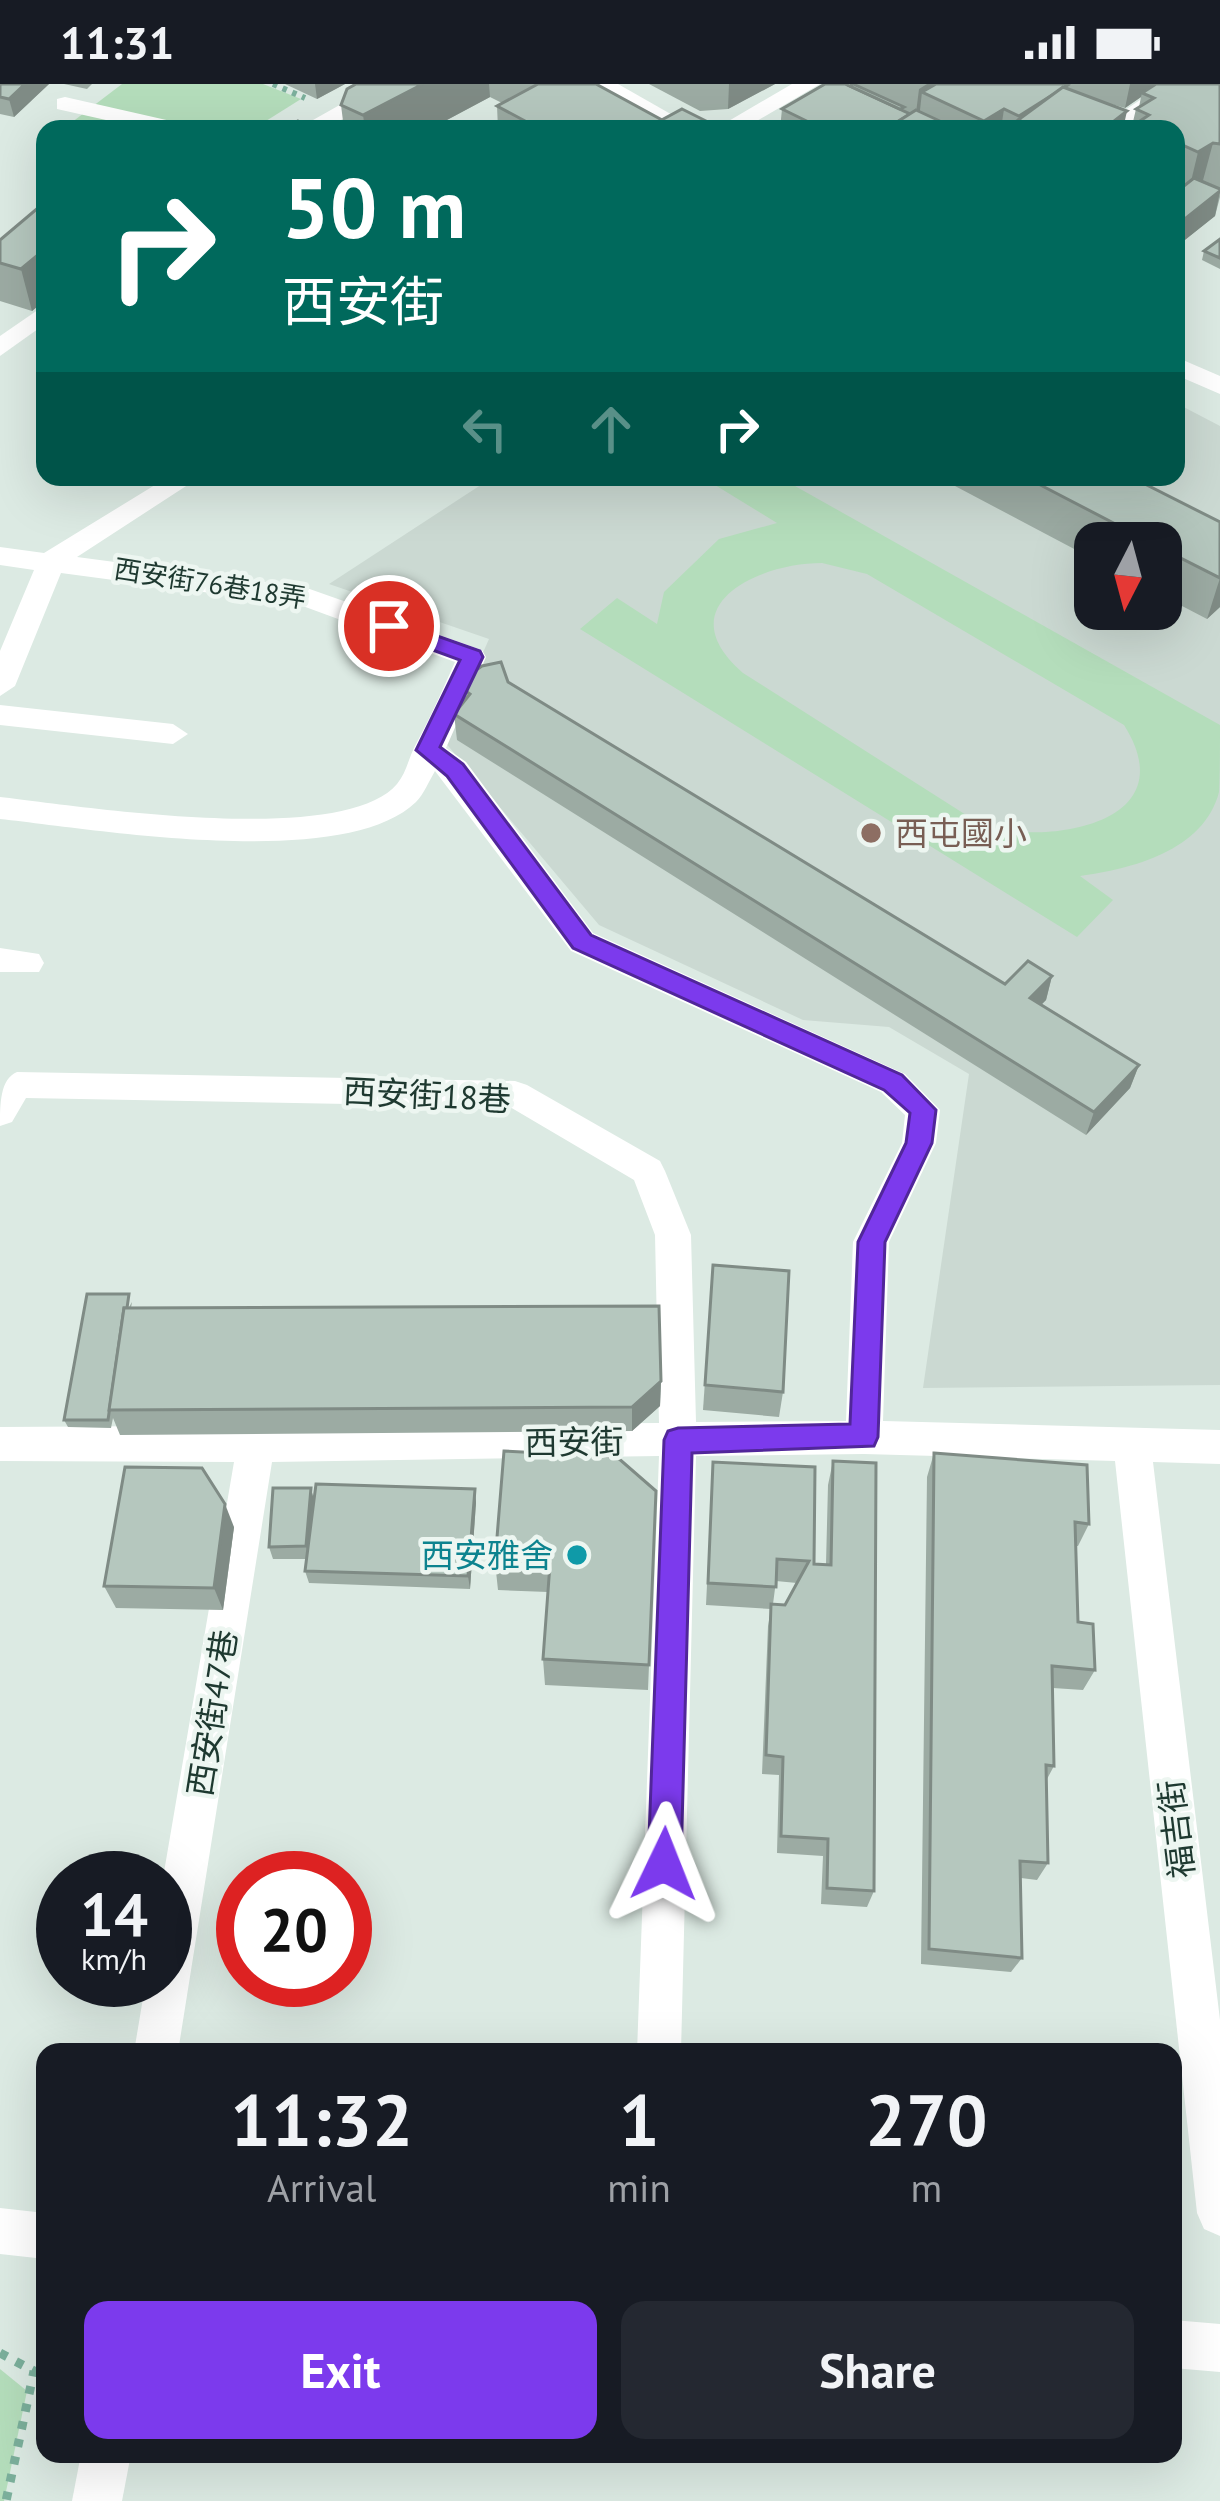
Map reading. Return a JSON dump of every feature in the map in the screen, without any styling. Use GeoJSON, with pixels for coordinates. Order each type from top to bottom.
{"type":"FeatureCollection","features":[{"type":"Feature","properties":{"kind":"street"},"geometry":{"type":"LineString","coordinates":[[68,112],[109,84]]}},
{"type":"Feature","properties":{"kind":"street"},"geometry":{"type":"LineString","coordinates":[[325,120],[394,84]]}},
{"type":"Feature","properties":{"kind":"street"},"geometry":{"type":"LineString","coordinates":[[601,84],[669,120]]}},
{"type":"Feature","properties":{"kind":"street"},"geometry":{"type":"LineString","coordinates":[[743,120],[809,84]]}},
{"type":"Feature","properties":{"kind":"street"},"geometry":{"type":"LineString","coordinates":[[1025,84],[1114,120]]}},
{"type":"Feature","properties":{"kind":"street"},"geometry":{"type":"LineString","coordinates":[[1125,120],[1179,84]]}},
{"type":"Feature","properties":{"kind":"street"},"geometry":{"type":"LineString","coordinates":[[68,112],[119,120]]}},
{"type":"Feature","properties":{"kind":"street"},"geometry":{"type":"LineString","coordinates":[[0,319],[36,314]]}},
{"type":"Feature","properties":{"kind":"street"},"geometry":{"type":"LineString","coordinates":[[0,348],[36,320]]}},
{"type":"Feature","properties":{"kind":"street"},"geometry":{"type":"LineString","coordinates":[[1185,369],[1220,386]]}},
{"type":"Feature","properties":{"kind":"street"},"geometry":{"type":"LineString","coordinates":[[0,556],[52,560],[172,486]]}},
{"type":"Feature","properties":{"kind":"street"},"geometry":{"type":"LineString","coordinates":[[0,686],[52,560]]}},
{"type":"Feature","properties":{"kind":"street","name":"西安街76巷18弄"},"geometry":{"type":"LineString","coordinates":[[52,560],[304,596],[472,657],[427,750]]}},
{"type":"Feature","properties":{"kind":"street"},"geometry":{"type":"LineString","coordinates":[[0,715],[173,734]]}},
{"type":"Feature","properties":{"kind":"street"},"geometry":{"type":"LineString","coordinates":[[0,808],[266,832],[297,829],[361,818],[390,807],[409,793],[427,750],[455,770],[582,942],[893,1082],[923,1110],[919,1143],[871,1242],[864,1437]]}},
{"type":"Feature","properties":{"kind":"street","name":"西安街18巷"},"geometry":{"type":"LineString","coordinates":[[0,1112],[17,1084],[515,1094],[648,1171],[673,1234],[678,1440]]}},
{"type":"Feature","properties":{"kind":"street","name":"西安街"},"geometry":{"type":"LineString","coordinates":[[0,1444],[864,1437],[1220,1447]]}},
{"type":"Feature","properties":{"kind":"street"},"geometry":{"type":"LineString","coordinates":[[659,2043],[678,1440]]}},
{"type":"Feature","properties":{"kind":"street","name":"西安街47巷"},"geometry":{"type":"LineString","coordinates":[[157,2043],[256,1445]]}},
{"type":"Feature","properties":{"kind":"street","name":"福吉街"},"geometry":{"type":"LineString","coordinates":[[1132,1445],[1220,2213]]}},
{"type":"Feature","properties":{"kind":"street"},"geometry":{"type":"LineString","coordinates":[[0,2231],[36,2235]]}},
{"type":"Feature","properties":{"kind":"street"},"geometry":{"type":"LineString","coordinates":[[1182,2345],[1220,2348]]}},
{"type":"Feature","properties":{"kind":"street"},"geometry":{"type":"LineString","coordinates":[[97,2501],[104,2463]]}},
{"type":"Feature","properties":{"kind":"path"},"geometry":{"type":"LineString","coordinates":[[273,84],[314,102]]}},
{"type":"Feature","properties":{"kind":"path"},"geometry":{"type":"LineString","coordinates":[[0,2353],[34,2371],[6,2501]]}},
{"type":"Feature","properties":{"kind":"shaded area","name":"西屯國小"},"geometry":{"type":"Polygon","coordinates":[[[1185,408],[1220,426],[1220,1385],[923,1388],[969,1074],[889,1027],[803,1020],[599,925],[444,741],[489,639],[329,584],[479,486],[1185,486],[1185,408]]]}},
{"type":"Feature","properties":{"kind":"green space"},"geometry":{"type":"Polygon","coordinates":[[[122,84],[263,84],[301,99],[267,120],[75,120],[122,84]]]}},
{"type":"Feature","properties":{"kind":"green space"},"geometry":{"type":"Polygon","coordinates":[[[717,486],[795,486],[1220,725],[1219,792],[1211,812],[1182,843],[1163,854],[1080,876],[1113,900],[1077,937],[580,629],[617,598],[657,624],[664,592],[719,539],[777,523],[717,486]],[[822,563],[797,565],[749,580],[717,609],[714,628],[722,649],[743,673],[985,827],[1013,832],[1075,828],[1125,805],[1138,785],[1139,758],[1124,725],[867,574],[822,563]]]}},
{"type":"Feature","properties":{"kind":"green space"},"geometry":{"type":"Polygon","coordinates":[[[0,2369],[27,2391],[4,2501],[0,2501],[0,2369]]]}},
{"type":"Feature","properties":{"kind":"building"},"geometry":{"type":"Polygon","coordinates":[[[0,84],[25,84],[9,99],[0,97],[0,84]]]}},
{"type":"Feature","properties":{"kind":"building"},"geometry":{"type":"Polygon","coordinates":[[[356,84],[423,84],[363,115],[341,105],[347,89],[356,84]]]}},
{"type":"Feature","properties":{"kind":"building"},"geometry":{"type":"Polygon","coordinates":[[[538,84],[596,84],[662,120],[523,120],[497,106],[538,84]]]}},
{"type":"Feature","properties":{"kind":"building"},"geometry":{"type":"Polygon","coordinates":[[[825,84],[845,84],[910,114],[900,120],[805,120],[782,109],[825,84]]]}},
{"type":"Feature","properties":{"kind":"building"},"geometry":{"type":"Polygon","coordinates":[[[853,84],[904,107],[850,86],[853,84]]]}},
{"type":"Feature","properties":{"kind":"building"},"geometry":{"type":"Polygon","coordinates":[[[936,84],[1068,85],[1019,116],[1004,109],[986,120],[922,92],[936,84]]]}},
{"type":"Feature","properties":{"kind":"building"},"geometry":{"type":"Polygon","coordinates":[[[1156,84],[1220,84],[1220,144],[1198,152],[1185,146],[1185,120],[1142,120],[1149,115],[1136,109],[1154,98],[1142,93],[1156,84]]]}},
{"type":"Feature","properties":{"kind":"building"},"geometry":{"type":"Polygon","coordinates":[[[1063,87],[1127,111],[1116,120],[1018,120],[1063,87]]]}},
{"type":"Feature","properties":{"kind":"building"},"geometry":{"type":"Polygon","coordinates":[[[682,109],[704,120],[662,120],[682,109]]]}},
{"type":"Feature","properties":{"kind":"building"},"geometry":{"type":"Polygon","coordinates":[[[916,110],[938,120],[900,120],[916,110]]]}},
{"type":"Feature","properties":{"kind":"building"},"geometry":{"type":"Polygon","coordinates":[[[1194,178],[1220,191],[1185,219],[1185,185],[1194,178]]]}},
{"type":"Feature","properties":{"kind":"building"},"geometry":{"type":"Polygon","coordinates":[[[36,210],[36,256],[21,269],[0,263],[0,240],[36,210]]]}},
{"type":"Feature","properties":{"kind":"building"},"geometry":{"type":"Polygon","coordinates":[[[1220,239],[1220,258],[1204,251],[1220,239]]]}},
{"type":"Feature","properties":{"kind":"building"},"geometry":{"type":"Polygon","coordinates":[[[1042,486],[1149,486],[1220,522],[1220,578],[1182,559],[1182,522],[1112,522],[1042,486]]]}},
{"type":"Feature","properties":{"kind":"building"},"geometry":{"type":"Polygon","coordinates":[[[501,662],[508,682],[1005,984],[1028,961],[1052,976],[1030,998],[1139,1065],[1094,1112],[454,714],[470,694],[456,684],[482,666],[501,662]]]}},
{"type":"Feature","properties":{"kind":"building"},"geometry":{"type":"Polygon","coordinates":[[[713,1265],[789,1271],[783,1392],[705,1385],[713,1265]]]}},
{"type":"Feature","properties":{"kind":"building"},"geometry":{"type":"Polygon","coordinates":[[[87,1294],[129,1294],[108,1420],[64,1420],[87,1294]]]}},
{"type":"Feature","properties":{"kind":"building"},"geometry":{"type":"Polygon","coordinates":[[[659,1306],[661,1381],[632,1407],[109,1410],[124,1308],[659,1306]]]}},
{"type":"Feature","properties":{"kind":"building","name":"西安雅舍"},"geometry":{"type":"Polygon","coordinates":[[[504,1451],[617,1457],[656,1491],[649,1665],[543,1659],[550,1564],[495,1562],[504,1451]]]}},
{"type":"Feature","properties":{"kind":"building"},"geometry":{"type":"Polygon","coordinates":[[[934,1453],[1087,1465],[1089,1524],[1075,1522],[1078,1622],[1093,1624],[1095,1670],[1052,1666],[1054,1766],[1046,1765],[1048,1863],[1020,1861],[1022,1958],[929,1949],[934,1453]]]}},
{"type":"Feature","properties":{"kind":"building"},"geometry":{"type":"Polygon","coordinates":[[[833,1461],[876,1463],[874,1891],[827,1888],[828,1839],[781,1836],[783,1757],[766,1755],[771,1604],[785,1605],[809,1561],[777,1559],[776,1587],[708,1583],[713,1462],[815,1467],[814,1564],[831,1565],[833,1461]]]}},
{"type":"Feature","properties":{"kind":"building"},"geometry":{"type":"Polygon","coordinates":[[[125,1467],[202,1468],[225,1504],[214,1588],[104,1586],[125,1467]]]}},
{"type":"Feature","properties":{"kind":"building"},"geometry":{"type":"Polygon","coordinates":[[[316,1484],[475,1489],[468,1576],[305,1571],[316,1484]]]}},
{"type":"Feature","properties":{"kind":"building"},"geometry":{"type":"Polygon","coordinates":[[[273,1488],[311,1488],[306,1546],[269,1547],[273,1488]]]}},
{"type":"Feature","properties":{"kind":"place","name":"西屯國小"},"geometry":{"type":"Point","coordinates":[871,833]}},
{"type":"Feature","properties":{"kind":"place","name":"西安雅舍"},"geometry":{"type":"Point","coordinates":[577,1555]}},
{"type":"Feature","properties":{"kind":"route"},"geometry":{"type":"LineString","coordinates":[[389,626],[472,657],[427,750],[455,770],[582,942],[893,1082],[923,1110],[919,1143],[871,1242],[864,1437],[678,1440],[664,1864]]}}]}
